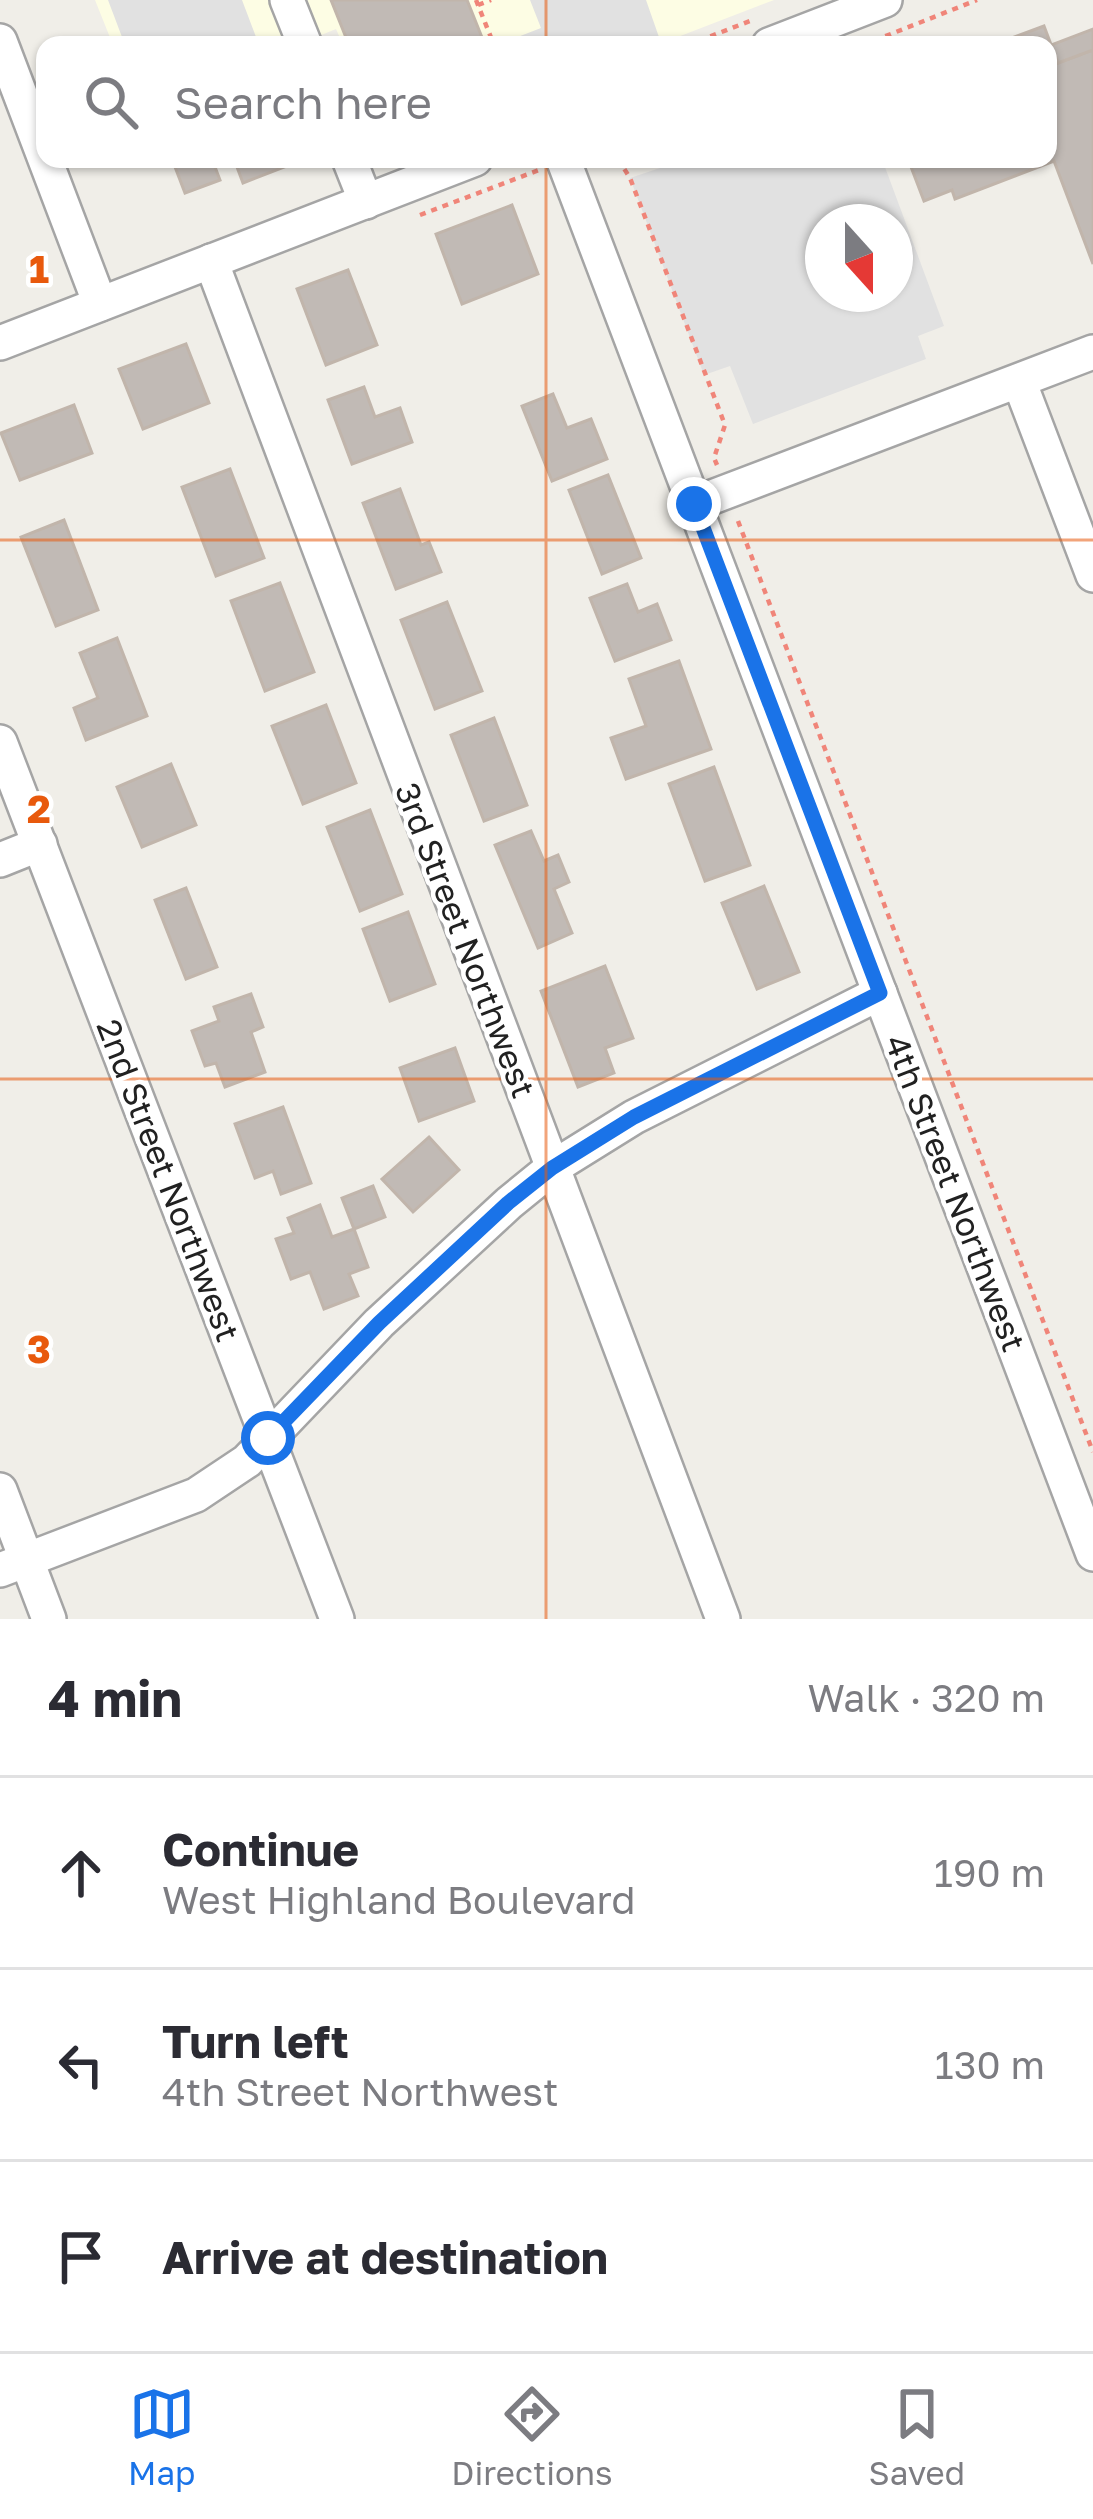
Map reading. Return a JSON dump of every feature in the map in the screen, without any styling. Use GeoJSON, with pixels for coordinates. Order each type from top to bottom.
{"type":"FeatureCollection","features":[{"type":"Feature","properties":{"kind":"street"},"geometry":{"type":"LineString","coordinates":[[287,0],[301,36]]}},
{"type":"Feature","properties":{"kind":"street"},"geometry":{"type":"LineString","coordinates":[[767,30],[885,0]]}},
{"type":"Feature","properties":{"kind":"street"},"geometry":{"type":"LineString","coordinates":[[0,41],[36,136]]}},
{"type":"Feature","properties":{"kind":"street"},"geometry":{"type":"LineString","coordinates":[[48,168],[100,304]]}},
{"type":"Feature","properties":{"kind":"street"},"geometry":{"type":"LineString","coordinates":[[352,168],[365,202]]}},
{"type":"Feature","properties":{"kind":"street"},"geometry":{"type":"LineString","coordinates":[[0,343],[452,168]]}},
{"type":"Feature","properties":{"kind":"street","name":"4th Street Northwest"},"geometry":{"type":"LineString","coordinates":[[566,168],[1093,1554]]}},
{"type":"Feature","properties":{"kind":"street","name":"3rd Street Northwest"},"geometry":{"type":"LineString","coordinates":[[211,261],[723,1619]]}},
{"type":"Feature","properties":{"kind":"street"},"geometry":{"type":"LineString","coordinates":[[694,504],[1093,352]]}},
{"type":"Feature","properties":{"kind":"street"},"geometry":{"type":"LineString","coordinates":[[1019,381],[1093,575]]}},
{"type":"Feature","properties":{"kind":"street","name":"2nd Street Northwest"},"geometry":{"type":"LineString","coordinates":[[0,742],[337,1619]]}},
{"type":"Feature","properties":{"kind":"street"},"geometry":{"type":"LineString","coordinates":[[0,860],[40,844]]}},
{"type":"Feature","properties":{"kind":"street"},"geometry":{"type":"LineString","coordinates":[[13,1565],[196,1495],[247,1461],[379,1323],[552,1168],[634,1117],[880,993]]}},
{"type":"Feature","properties":{"kind":"street"},"geometry":{"type":"LineString","coordinates":[[0,1490],[13,1565],[50,1619]]}},
{"type":"Feature","properties":{"kind":"path"},"geometry":{"type":"LineString","coordinates":[[490,36],[477,2],[491,0]]}},
{"type":"Feature","properties":{"kind":"path"},"geometry":{"type":"LineString","coordinates":[[886,36],[977,0]]}},
{"type":"Feature","properties":{"kind":"path"},"geometry":{"type":"LineString","coordinates":[[735,36],[767,30]]}},
{"type":"Feature","properties":{"kind":"path"},"geometry":{"type":"LineString","coordinates":[[624,168],[725,425],[714,458],[1093,1452]]}},
{"type":"Feature","properties":{"kind":"shaded area"},"geometry":{"type":"Polygon","coordinates":[[[95,0],[774,0],[680,36],[339,36],[336,29],[319,36],[109,36],[95,0]]]}},
{"type":"Feature","properties":{"kind":"shaded area"},"geometry":{"type":"Polygon","coordinates":[[[108,0],[242,0],[256,36],[122,36],[108,0]]]}},
{"type":"Feature","properties":{"kind":"shaded area"},"geometry":{"type":"Polygon","coordinates":[[[530,0],[646,0],[659,36],[520,36],[541,28],[530,0]]]}},
{"type":"Feature","properties":{"kind":"shaded area"},"geometry":{"type":"Polygon","coordinates":[[[660,168],[885,168],[899,204],[805,204],[805,312],[913,312],[913,243],[944,326],[918,336],[926,359],[753,424],[730,366],[704,375],[630,178],[660,168]]]}},
{"type":"Feature","properties":{"kind":"building"},"geometry":{"type":"Polygon","coordinates":[[[331,0],[467,0],[481,36],[345,36],[331,0]]]}},
{"type":"Feature","properties":{"kind":"building"},"geometry":{"type":"Polygon","coordinates":[[[1044,26],[1048,36],[1017,36],[1044,26]]]}},
{"type":"Feature","properties":{"kind":"building"},"geometry":{"type":"Polygon","coordinates":[[[1093,29],[1093,50],[1058,63],[1057,43],[1093,29]]]}},
{"type":"Feature","properties":{"kind":"building"},"geometry":{"type":"Polygon","coordinates":[[[1093,50],[1093,264],[1057,168],[1057,60],[1093,50]]]}},
{"type":"Feature","properties":{"kind":"building"},"geometry":{"type":"Polygon","coordinates":[[[175,168],[215,168],[220,180],[185,193],[175,168]]]}},
{"type":"Feature","properties":{"kind":"building"},"geometry":{"type":"Polygon","coordinates":[[[237,168],[282,168],[243,183],[237,168]]]}},
{"type":"Feature","properties":{"kind":"building"},"geometry":{"type":"Polygon","coordinates":[[[911,168],[1036,168],[955,199],[952,190],[924,201],[911,168]]]}},
{"type":"Feature","properties":{"kind":"building"},"geometry":{"type":"Polygon","coordinates":[[[512,205],[538,274],[462,304],[436,234],[512,205]]]}},
{"type":"Feature","properties":{"kind":"building"},"geometry":{"type":"Polygon","coordinates":[[[348,270],[377,345],[326,365],[297,289],[348,270]]]}},
{"type":"Feature","properties":{"kind":"building"},"geometry":{"type":"Polygon","coordinates":[[[186,344],[209,403],[143,429],[119,369],[186,344]]]}},
{"type":"Feature","properties":{"kind":"building"},"geometry":{"type":"Polygon","coordinates":[[[364,387],[375,417],[400,408],[412,442],[352,464],[328,400],[364,387]]]}},
{"type":"Feature","properties":{"kind":"building"},"geometry":{"type":"Polygon","coordinates":[[[553,394],[567,428],[591,419],[607,459],[552,481],[522,406],[553,394]]]}},
{"type":"Feature","properties":{"kind":"building"},"geometry":{"type":"Polygon","coordinates":[[[74,405],[92,453],[20,480],[1,433],[74,405]]]}},
{"type":"Feature","properties":{"kind":"building"},"geometry":{"type":"Polygon","coordinates":[[[230,469],[264,558],[216,576],[182,487],[230,469]]]}},
{"type":"Feature","properties":{"kind":"building"},"geometry":{"type":"Polygon","coordinates":[[[608,475],[641,558],[602,574],[569,490],[608,475]]]}},
{"type":"Feature","properties":{"kind":"building"},"geometry":{"type":"Polygon","coordinates":[[[400,489],[421,545],[429,542],[441,572],[396,589],[363,503],[400,489]]]}},
{"type":"Feature","properties":{"kind":"building"},"geometry":{"type":"Polygon","coordinates":[[[64,520],[98,610],[56,626],[21,537],[64,520]]]}},
{"type":"Feature","properties":{"kind":"building"},"geometry":{"type":"Polygon","coordinates":[[[280,583],[314,672],[265,691],[231,601],[280,583]]]}},
{"type":"Feature","properties":{"kind":"building"},"geometry":{"type":"Polygon","coordinates":[[[627,584],[638,612],[657,604],[671,640],[615,661],[590,598],[627,584]]]}},
{"type":"Feature","properties":{"kind":"building"},"geometry":{"type":"Polygon","coordinates":[[[447,602],[482,691],[435,709],[401,620],[447,602]]]}},
{"type":"Feature","properties":{"kind":"building"},"geometry":{"type":"Polygon","coordinates":[[[117,638],[147,716],[86,740],[74,708],[98,698],[80,653],[117,638]]]}},
{"type":"Feature","properties":{"kind":"building"},"geometry":{"type":"Polygon","coordinates":[[[679,661],[711,749],[626,779],[611,738],[646,726],[629,679],[679,661]]]}},
{"type":"Feature","properties":{"kind":"building"},"geometry":{"type":"Polygon","coordinates":[[[326,705],[356,783],[303,804],[272,726],[326,705]]]}},
{"type":"Feature","properties":{"kind":"building"},"geometry":{"type":"Polygon","coordinates":[[[494,718],[527,805],[484,821],[451,735],[494,718]]]}},
{"type":"Feature","properties":{"kind":"building"},"geometry":{"type":"Polygon","coordinates":[[[171,764],[196,825],[142,847],[117,787],[171,764]]]}},
{"type":"Feature","properties":{"kind":"building"},"geometry":{"type":"Polygon","coordinates":[[[714,767],[750,865],[705,881],[669,784],[714,767]]]}},
{"type":"Feature","properties":{"kind":"building"},"geometry":{"type":"Polygon","coordinates":[[[370,810],[402,894],[360,911],[327,827],[370,810]]]}},
{"type":"Feature","properties":{"kind":"building"},"geometry":{"type":"Polygon","coordinates":[[[531,831],[544,861],[558,855],[569,882],[554,889],[572,933],[538,948],[495,845],[531,831]]]}},
{"type":"Feature","properties":{"kind":"building"},"geometry":{"type":"Polygon","coordinates":[[[764,886],[799,972],[757,989],[722,903],[764,886]]]}},
{"type":"Feature","properties":{"kind":"building"},"geometry":{"type":"Polygon","coordinates":[[[186,888],[217,967],[186,979],[155,900],[186,888]]]}},
{"type":"Feature","properties":{"kind":"building"},"geometry":{"type":"Polygon","coordinates":[[[408,912],[435,984],[390,1001],[363,929],[408,912]]]}},
{"type":"Feature","properties":{"kind":"building"},"geometry":{"type":"Polygon","coordinates":[[[605,966],[633,1038],[605,1048],[614,1073],[578,1087],[541,991],[605,966]]]}},
{"type":"Feature","properties":{"kind":"building"},"geometry":{"type":"Polygon","coordinates":[[[251,994],[263,1027],[251,1032],[265,1072],[225,1087],[216,1063],[205,1066],[192,1031],[219,1021],[214,1007],[251,994]]]}},
{"type":"Feature","properties":{"kind":"building"},"geometry":{"type":"Polygon","coordinates":[[[455,1048],[474,1101],[419,1121],[400,1068],[455,1048]]]}},
{"type":"Feature","properties":{"kind":"building"},"geometry":{"type":"Polygon","coordinates":[[[283,1107],[311,1183],[281,1194],[273,1171],[255,1178],[235,1124],[283,1107]]]}},
{"type":"Feature","properties":{"kind":"building"},"geometry":{"type":"Polygon","coordinates":[[[429,1137],[459,1170],[413,1212],[382,1179],[429,1137]]]}},
{"type":"Feature","properties":{"kind":"building"},"geometry":{"type":"Polygon","coordinates":[[[373,1186],[385,1217],[354,1229],[342,1198],[373,1186]]]}},
{"type":"Feature","properties":{"kind":"building"},"geometry":{"type":"Polygon","coordinates":[[[320,1205],[332,1237],[354,1229],[368,1267],[349,1274],[358,1296],[324,1309],[310,1272],[291,1279],[276,1239],[294,1233],[288,1218],[320,1205]]]}},
{"type":"Feature","properties":{"kind":"route"},"geometry":{"type":"LineString","coordinates":[[268,1438],[379,1323],[552,1168],[634,1117],[880,993],[694,504]]}}]}
